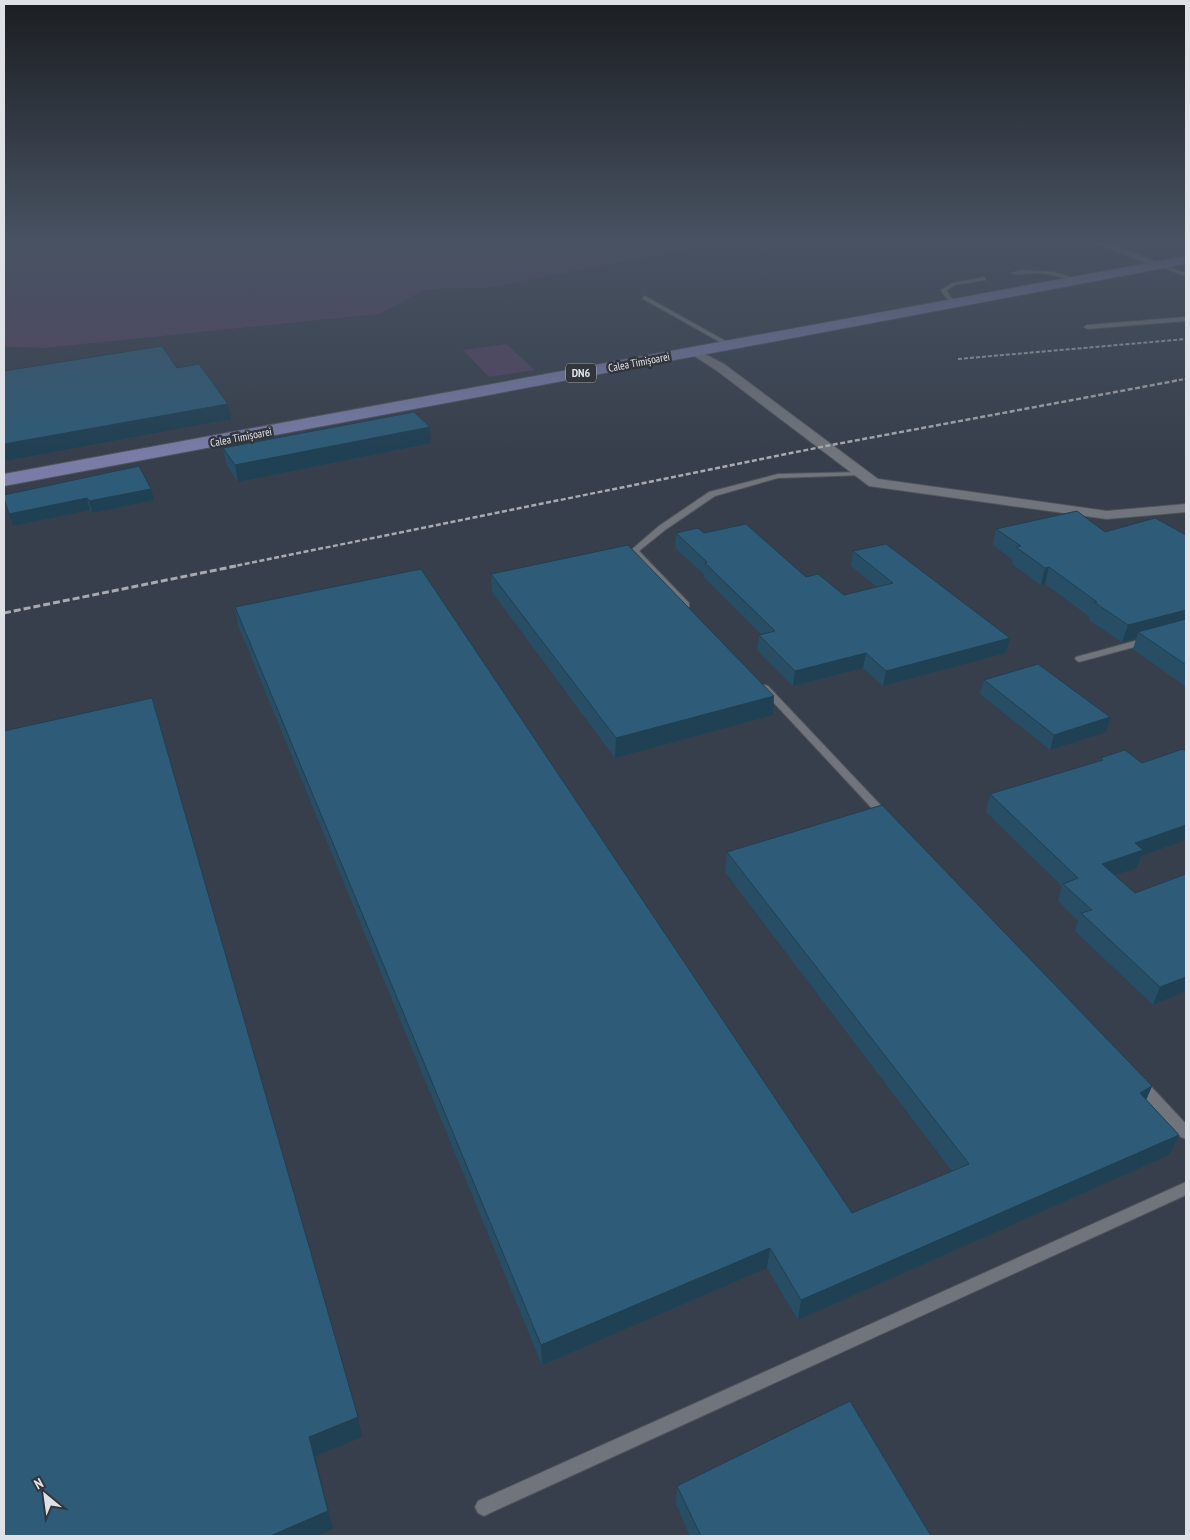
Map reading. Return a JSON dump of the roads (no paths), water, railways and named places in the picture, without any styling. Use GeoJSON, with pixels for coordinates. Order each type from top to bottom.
{"type":"FeatureCollection","features":[{"type":"Feature","properties":{"kind":"main road","name":"Calea Timișoarei"},"geometry":{"type":"LineString","coordinates":[[4,480],[914,311]]}},
{"type":"Feature","properties":{"kind":"street"},"geometry":{"type":"LineString","coordinates":[[695,352],[720,367],[874,483],[1107,516],[1184,510]]}},
{"type":"Feature","properties":{"kind":"lane"},"geometry":{"type":"LineString","coordinates":[[668,311],[729,345]]}},
{"type":"Feature","properties":{"kind":"lane"},"geometry":{"type":"LineString","coordinates":[[1087,327],[1186,319]]}},
{"type":"Feature","properties":{"kind":"lane"},"geometry":{"type":"LineString","coordinates":[[696,615],[634,551],[662,528],[712,494],[778,476],[862,474]]}},
{"type":"Feature","properties":{"kind":"lane"},"geometry":{"type":"LineString","coordinates":[[1079,659],[1160,637]]}},
{"type":"Feature","properties":{"kind":"lane"},"geometry":{"type":"LineString","coordinates":[[757,680],[893,824]]}},
{"type":"Feature","properties":{"kind":"lane"},"geometry":{"type":"LineString","coordinates":[[1132,1076],[1186,1133]]}},
{"type":"Feature","properties":{"kind":"lane"},"geometry":{"type":"LineString","coordinates":[[484,1507],[1186,1188]]}},
{"type":"Feature","properties":{"kind":"railway"},"geometry":{"type":"LineString","coordinates":[[958,359],[1186,339]]}},
{"type":"Feature","properties":{"kind":"railway"},"geometry":{"type":"LineString","coordinates":[[1173,381],[1186,379]]}},
{"type":"Feature","properties":{"kind":"railway"},"geometry":{"type":"LineString","coordinates":[[230,567],[826,446],[1180,380]]}},
{"type":"Feature","properties":{"kind":"railway"},"geometry":{"type":"LineString","coordinates":[[4,613],[236,566]]}}]}
